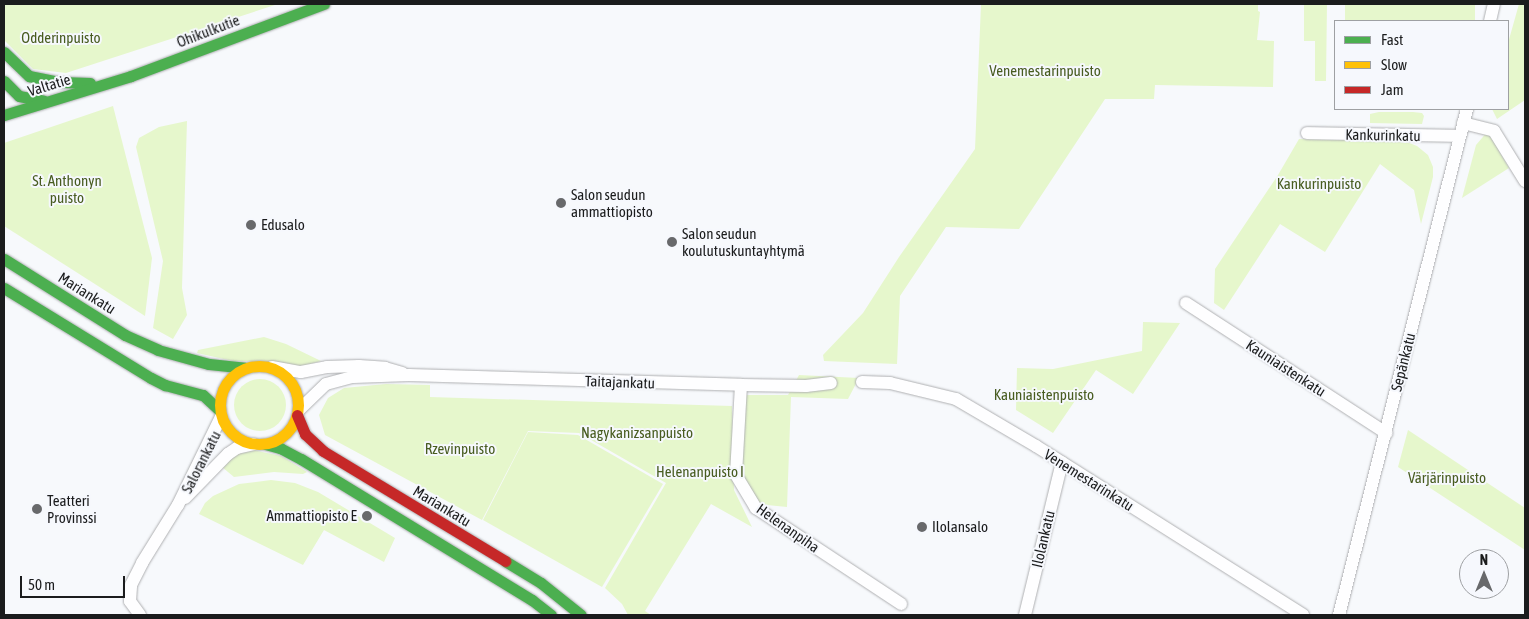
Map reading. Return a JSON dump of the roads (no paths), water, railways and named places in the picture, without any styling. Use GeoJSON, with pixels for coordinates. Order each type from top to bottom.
{"type":"FeatureCollection","features":[{"type":"Feature","properties":{"kind":"main road","name":"Ohikulkutie"},"geometry":{"type":"LineString","coordinates":[[103,84],[131,76],[324,4]]}},
{"type":"Feature","properties":{"kind":"main road"},"geometry":{"type":"LineString","coordinates":[[4,52],[29,76],[61,82],[103,84]]}},
{"type":"Feature","properties":{"kind":"main road"},"geometry":{"type":"LineString","coordinates":[[4,81],[19,96],[46,102]]}},
{"type":"Feature","properties":{"kind":"main road","name":"Valtatie"},"geometry":{"type":"LineString","coordinates":[[4,115],[103,84]]}},
{"type":"Feature","properties":{"kind":"main road","name":"Mariankatu"},"geometry":{"type":"LineString","coordinates":[[4,259],[125,334],[158,350],[208,364],[245,368]]}},
{"type":"Feature","properties":{"kind":"main road"},"geometry":{"type":"LineString","coordinates":[[4,288],[151,378],[165,385],[203,396],[214,403],[234,436],[280,448],[301,459],[532,600],[550,615]]}},
{"type":"Feature","properties":{"kind":"main road"},"geometry":{"type":"LineString","coordinates":[[4,302],[19,298]]}},
{"type":"Feature","properties":{"kind":"main road"},"geometry":{"type":"LineString","coordinates":[[221,414],[221,396],[224,386],[233,375],[245,368],[258,366],[272,367],[284,374],[293,384],[299,401],[298,413],[292,427],[285,436],[259,444]]}},
{"type":"Feature","properties":{"kind":"main road","name":"Mariankatu"},"geometry":{"type":"LineString","coordinates":[[298,413],[305,434],[323,451],[541,583],[581,615]]}},
{"type":"Feature","properties":{"kind":"street"},"geometry":{"type":"LineString","coordinates":[[1490,20],[1494,4]]}},
{"type":"Feature","properties":{"kind":"street","name":"Sepänkatu"},"geometry":{"type":"LineString","coordinates":[[1339,615],[1467,110]]}},
{"type":"Feature","properties":{"kind":"street"},"geometry":{"type":"LineString","coordinates":[[1463,123],[1494,131],[1525,181]]}},
{"type":"Feature","properties":{"kind":"street","name":"Kankurinkatu"},"geometry":{"type":"LineString","coordinates":[[1307,133],[1459,136]]}},
{"type":"Feature","properties":{"kind":"street","name":"Kauniaistenkatu"},"geometry":{"type":"LineString","coordinates":[[1186,303],[1386,433]]}},
{"type":"Feature","properties":{"kind":"street","name":"Taitajankatu"},"geometry":{"type":"LineString","coordinates":[[272,367],[301,372],[327,367],[359,366],[384,368],[409,375]]}},
{"type":"Feature","properties":{"kind":"street","name":"Taitajankatu"},"geometry":{"type":"LineString","coordinates":[[298,413],[316,392],[331,382],[352,377],[409,375],[806,386],[831,383]]}},
{"type":"Feature","properties":{"kind":"street","name":"Venemestarinkatu"},"geometry":{"type":"LineString","coordinates":[[862,382],[899,384],[956,398],[1062,462],[1302,615]]}},
{"type":"Feature","properties":{"kind":"street","name":"Helenanpiha"},"geometry":{"type":"LineString","coordinates":[[741,385],[736,475],[756,508],[901,604]]}},
{"type":"Feature","properties":{"kind":"street","name":"Salorankatu"},"geometry":{"type":"LineString","coordinates":[[140,615],[130,601],[132,586],[147,555],[178,505],[221,414]]}},
{"type":"Feature","properties":{"kind":"street","name":"Salorankatu"},"geometry":{"type":"LineString","coordinates":[[178,505],[228,454],[237,448],[259,444]]}},
{"type":"Feature","properties":{"kind":"street","name":"Ilolankatu"},"geometry":{"type":"LineString","coordinates":[[1025,615],[1062,462]]}},
{"type":"Feature","properties":{"kind":"place","name":"Salon seudun ammattiopisto"},"geometry":{"type":"Point","coordinates":[561,203]}},
{"type":"Feature","properties":{"kind":"place","name":"Edusalo"},"geometry":{"type":"Point","coordinates":[251,225]}},
{"type":"Feature","properties":{"kind":"place","name":"Salon seudun koulutuskuntayhtymä"},"geometry":{"type":"Point","coordinates":[672,242]}},
{"type":"Feature","properties":{"kind":"place","name":"Teatteri Provinssi"},"geometry":{"type":"Point","coordinates":[37,509]}},
{"type":"Feature","properties":{"kind":"place","name":"Ammattiopisto E"},"geometry":{"type":"Point","coordinates":[367,516]}},
{"type":"Feature","properties":{"kind":"place","name":"Ilolansalo"},"geometry":{"type":"Point","coordinates":[922,527]}},
{"type":"Feature","properties":{"kind":"park label","name":"Odderinpuisto"},"geometry":{"type":"Point","coordinates":[61,38]}},
{"type":"Feature","properties":{"kind":"park label","name":"Venemestarinpuisto"},"geometry":{"type":"Point","coordinates":[1045,71]}},
{"type":"Feature","properties":{"kind":"park label","name":"Kankurinpuisto"},"geometry":{"type":"Point","coordinates":[1319,184]}},
{"type":"Feature","properties":{"kind":"park label","name":"St. Anthonyn puisto"},"geometry":{"type":"Point","coordinates":[67,188]}},
{"type":"Feature","properties":{"kind":"park label","name":"Kauniaistenpuisto"},"geometry":{"type":"Point","coordinates":[1044,395]}},
{"type":"Feature","properties":{"kind":"park label","name":"Nagykanizsanpuisto"},"geometry":{"type":"Point","coordinates":[637,433]}},
{"type":"Feature","properties":{"kind":"park label","name":"Rzevinpuisto"},"geometry":{"type":"Point","coordinates":[460,449]}},
{"type":"Feature","properties":{"kind":"park label","name":"Helenanpuisto I"},"geometry":{"type":"Point","coordinates":[700,472]}},
{"type":"Feature","properties":{"kind":"park label","name":"Värjärinpuisto"},"geometry":{"type":"Point","coordinates":[1447,478]}}]}
